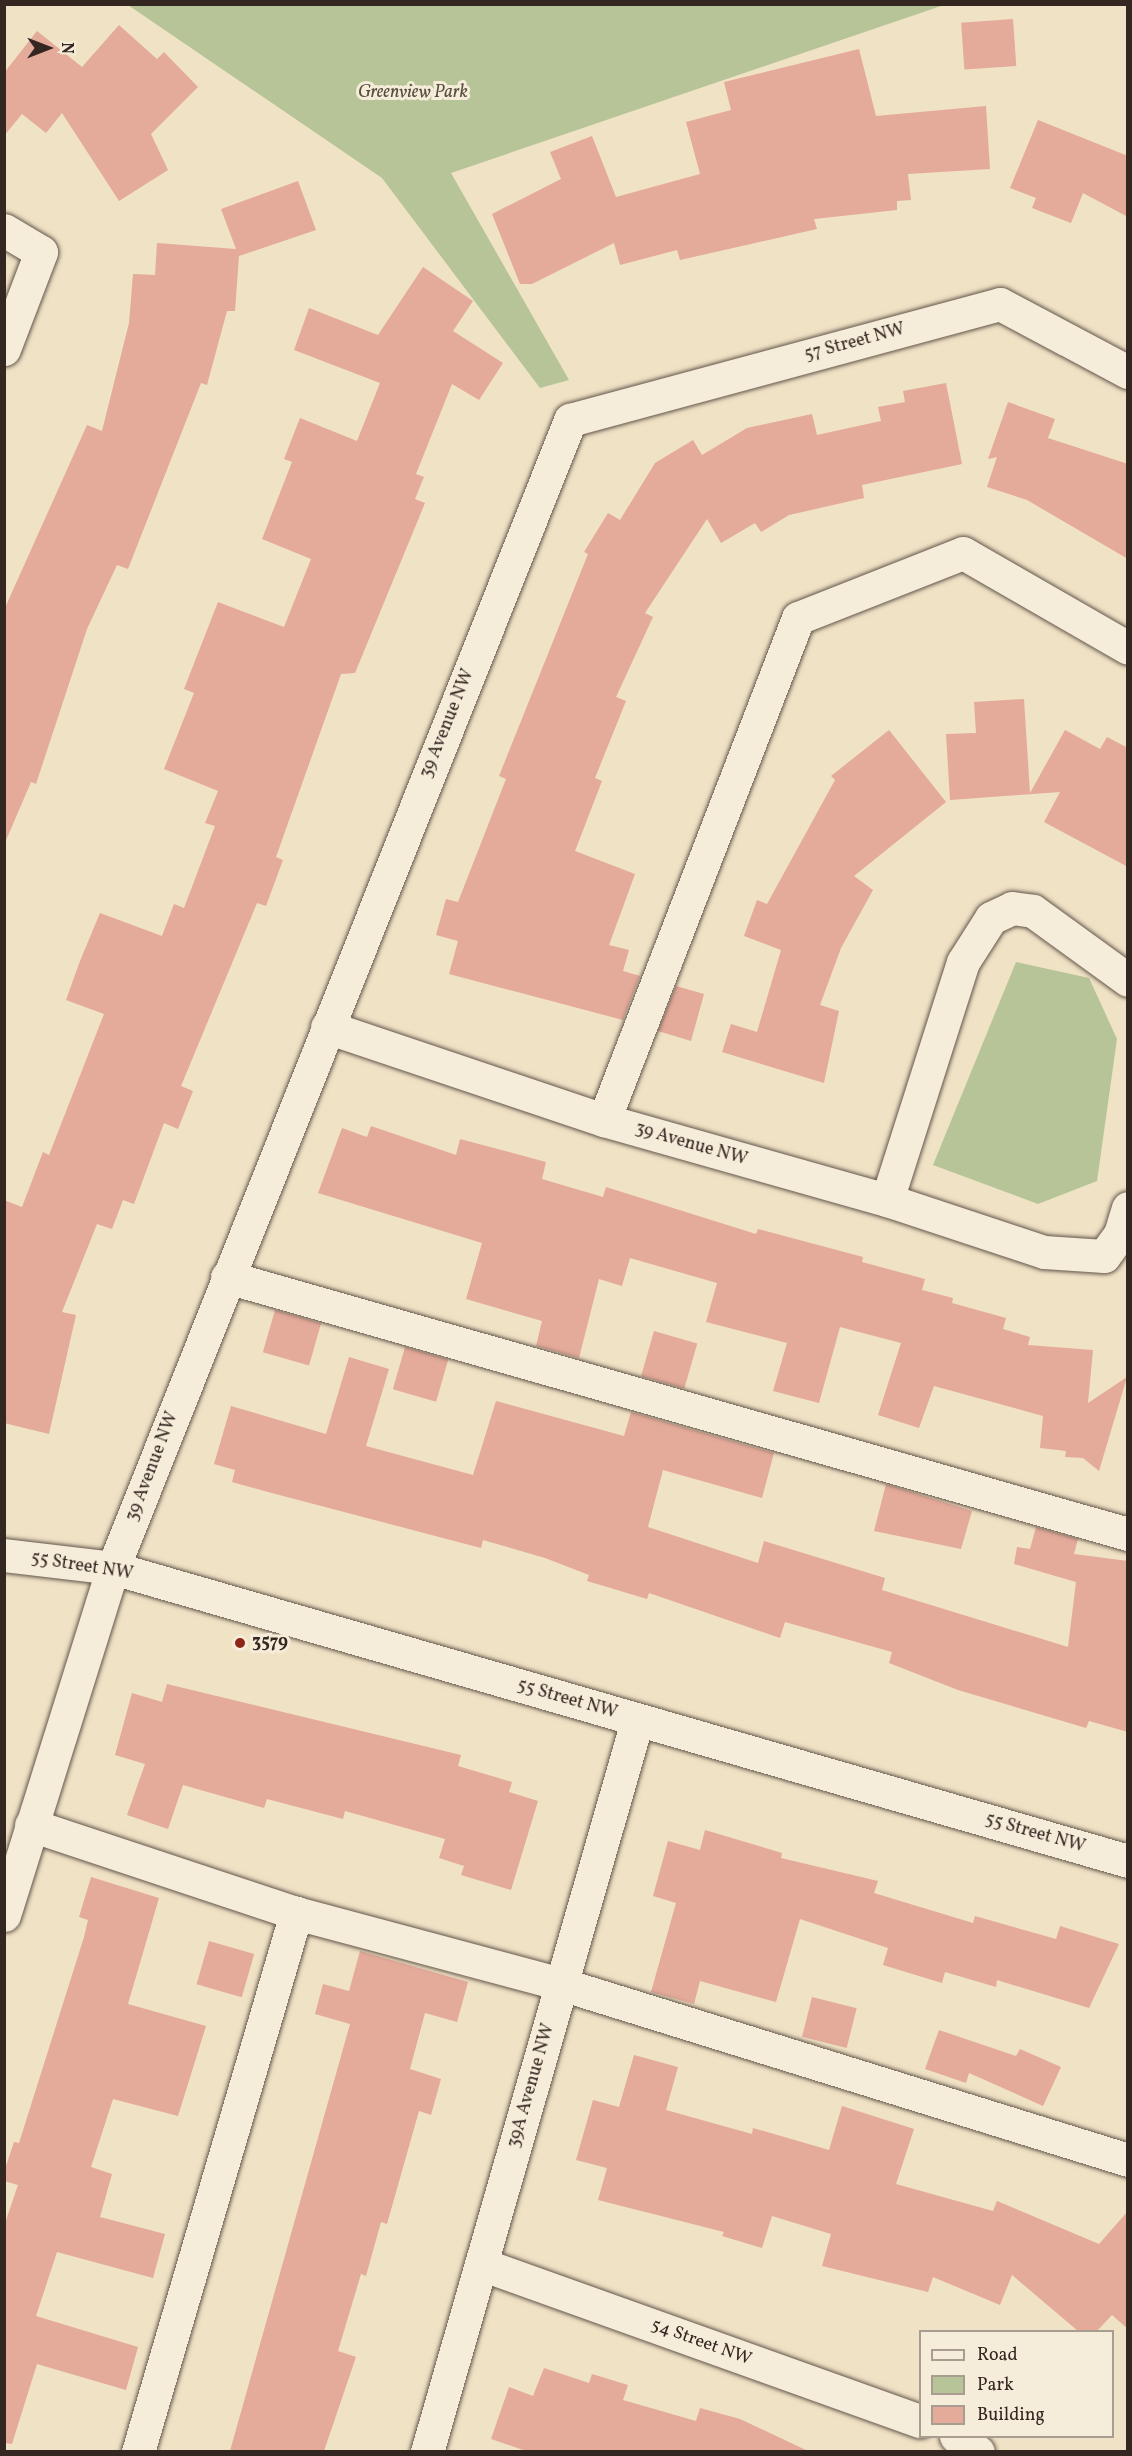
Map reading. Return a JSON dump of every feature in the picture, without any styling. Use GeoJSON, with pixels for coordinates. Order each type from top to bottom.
{"type":"FeatureCollection","features":[{"type":"Feature","properties":{"kind":"street"},"geometry":{"type":"LineString","coordinates":[[4,230],[40,252],[4,349]]}},
{"type":"Feature","properties":{"kind":"street","name":"57 Street NW"},"geometry":{"type":"LineString","coordinates":[[570,420],[1000,304],[1128,372]]}},
{"type":"Feature","properties":{"kind":"street","name":"39 Avenue NW"},"geometry":{"type":"LineString","coordinates":[[4,1915],[113,1568],[570,420]]}},
{"type":"Feature","properties":{"kind":"street"},"geometry":{"type":"LineString","coordinates":[[604,1120],[798,618],[963,553],[1128,648]]}},
{"type":"Feature","properties":{"kind":"street"},"geometry":{"type":"LineString","coordinates":[[887,1200],[963,962],[991,918],[1012,908],[1033,911],[1128,980]]}},
{"type":"Feature","properties":{"kind":"street","name":"39 Avenue NW"},"geometry":{"type":"LineString","coordinates":[[327,1027],[604,1120],[887,1200],[1044,1252],[1083,1259],[1104,1256],[1120,1234],[1128,1208]]}},
{"type":"Feature","properties":{"kind":"street"},"geometry":{"type":"LineString","coordinates":[[227,1277],[1128,1534]]}},
{"type":"Feature","properties":{"kind":"street","name":"55 Street NW"},"geometry":{"type":"LineString","coordinates":[[4,1555],[113,1568],[637,1721],[1128,1860]]}},
{"type":"Feature","properties":{"kind":"street","name":"39A Avenue NW"},"geometry":{"type":"LineString","coordinates":[[427,2451],[637,1721]]}},
{"type":"Feature","properties":{"kind":"street"},"geometry":{"type":"LineString","coordinates":[[31,1825],[296,1913],[561,1984],[1128,2160]]}},
{"type":"Feature","properties":{"kind":"street"},"geometry":{"type":"LineString","coordinates":[[138,2451],[296,1913]]}},
{"type":"Feature","properties":{"kind":"street","name":"54 Street NW"},"geometry":{"type":"LineString","coordinates":[[481,2264],[919,2420]]}},
{"type":"Feature","properties":{"kind":"street"},"geometry":{"type":"LineString","coordinates":[[960,2438],[978,2451]]}},
{"type":"Feature","properties":{"kind":"green space","name":"Greenview Park"},"geometry":{"type":"Polygon","coordinates":[[[128,5],[944,5],[451,173],[569,380],[540,388],[382,178],[128,5]]]}},
{"type":"Feature","properties":{"kind":"green space"},"geometry":{"type":"Polygon","coordinates":[[[1016,962],[1089,978],[1117,1039],[1097,1181],[1038,1204],[933,1165],[1016,962]]]}},
{"type":"Feature","properties":{"kind":"building"},"geometry":{"type":"Polygon","coordinates":[[[1013,19],[1016,66],[964,70],[961,23],[1013,19]]]}},
{"type":"Feature","properties":{"kind":"building"},"geometry":{"type":"Polygon","coordinates":[[[119,25],[157,59],[164,52],[198,87],[151,134],[168,170],[119,201],[62,113],[46,133],[22,114],[4,136],[4,73],[37,31],[82,67],[119,25]]]}},
{"type":"Feature","properties":{"kind":"building"},"geometry":{"type":"Polygon","coordinates":[[[859,49],[876,116],[986,106],[990,169],[908,174],[911,200],[897,201],[897,210],[814,219],[817,229],[680,260],[677,250],[620,265],[614,243],[532,284],[520,284],[492,214],[561,179],[550,152],[592,136],[616,197],[700,174],[686,122],[731,110],[724,82],[859,49]]]}},
{"type":"Feature","properties":{"kind":"building"},"geometry":{"type":"Polygon","coordinates":[[[1038,120],[1128,156],[1128,217],[1083,193],[1071,223],[1032,208],[1036,198],[1010,188],[1038,120]]]}},
{"type":"Feature","properties":{"kind":"building"},"geometry":{"type":"Polygon","coordinates":[[[298,181],[316,230],[239,256],[235,311],[227,311],[207,385],[201,383],[128,569],[117,565],[87,629],[36,784],[31,782],[4,845],[4,610],[87,425],[102,431],[129,323],[133,274],[155,275],[157,243],[236,249],[221,209],[298,181]]]}},
{"type":"Feature","properties":{"kind":"building"},"geometry":{"type":"Polygon","coordinates":[[[423,267],[473,301],[453,331],[503,363],[479,400],[452,384],[416,474],[424,477],[415,499],[425,503],[355,673],[341,674],[276,857],[283,860],[266,906],[257,903],[181,1086],[193,1091],[178,1129],[164,1123],[134,1204],[123,1200],[112,1229],[97,1224],[62,1312],[76,1315],[49,1434],[4,1423],[4,1200],[22,1207],[43,1152],[49,1155],[104,1014],[66,1000],[80,961],[100,913],[162,936],[174,904],[184,908],[215,826],[205,823],[218,791],[164,769],[194,693],[184,689],[218,602],[284,627],[311,559],[262,539],[292,462],[284,459],[300,418],[357,441],[380,383],[294,350],[309,308],[378,335],[423,267]]]}},
{"type":"Feature","properties":{"kind":"building"},"geometry":{"type":"Polygon","coordinates":[[[946,383],[962,464],[862,485],[864,498],[789,515],[761,532],[755,523],[721,543],[707,519],[645,613],[653,617],[616,697],[626,701],[595,778],[602,781],[575,851],[635,874],[609,945],[629,950],[623,971],[640,976],[623,1020],[449,974],[458,941],[436,935],[446,899],[458,902],[506,779],[499,776],[588,554],[584,552],[608,513],[620,520],[655,463],[693,440],[702,455],[747,428],[812,414],[817,435],[881,421],[878,407],[905,402],[903,391],[946,383]]]}},
{"type":"Feature","properties":{"kind":"building"},"geometry":{"type":"Polygon","coordinates":[[[1008,402],[1055,419],[1048,438],[1128,464],[1128,559],[1027,500],[987,487],[997,457],[988,459],[1008,402]]]}},
{"type":"Feature","properties":{"kind":"building"},"geometry":{"type":"Polygon","coordinates":[[[1024,699],[1030,793],[1065,730],[1100,749],[1107,737],[1128,748],[1128,867],[1044,822],[1060,792],[950,800],[946,734],[976,733],[974,702],[1024,699]]]}},
{"type":"Feature","properties":{"kind":"building"},"geometry":{"type":"Polygon","coordinates":[[[889,730],[946,802],[854,876],[873,890],[841,948],[820,1005],[839,1011],[824,1083],[722,1052],[731,1024],[757,1032],[781,950],[744,936],[757,900],[767,904],[835,780],[831,776],[889,730]]]}},
{"type":"Feature","properties":{"kind":"building"},"geometry":{"type":"Polygon","coordinates":[[[676,986],[704,994],[691,1041],[658,1031],[676,986]]]}},
{"type":"Feature","properties":{"kind":"building"},"geometry":{"type":"Polygon","coordinates":[[[371,1126],[456,1155],[460,1139],[546,1162],[542,1179],[603,1197],[606,1187],[756,1234],[758,1229],[863,1257],[862,1262],[925,1279],[922,1290],[953,1298],[952,1303],[1006,1318],[1003,1329],[1030,1337],[1028,1345],[1093,1350],[1088,1403],[1127,1377],[1099,1471],[1083,1458],[1065,1457],[1066,1451],[1040,1448],[1043,1416],[934,1386],[919,1428],[878,1415],[901,1343],[840,1327],[819,1403],[773,1391],[787,1343],[706,1322],[717,1283],[630,1258],[622,1286],[599,1279],[579,1358],[536,1346],[542,1321],[466,1299],[482,1243],[318,1193],[342,1128],[367,1137],[371,1126]]]}},
{"type":"Feature","properties":{"kind":"building"},"geometry":{"type":"Polygon","coordinates":[[[275,1310],[321,1323],[309,1366],[263,1352],[275,1310]]]}},
{"type":"Feature","properties":{"kind":"building"},"geometry":{"type":"Polygon","coordinates":[[[654,1331],[697,1343],[684,1389],[641,1376],[654,1331]]]}},
{"type":"Feature","properties":{"kind":"building"},"geometry":{"type":"Polygon","coordinates":[[[405,1347],[448,1359],[436,1402],[393,1389],[405,1347]]]}},
{"type":"Feature","properties":{"kind":"building"},"geometry":{"type":"Polygon","coordinates":[[[349,1357],[389,1369],[366,1446],[473,1475],[496,1401],[624,1436],[631,1412],[774,1453],[762,1498],[663,1470],[648,1527],[758,1563],[764,1541],[885,1578],[882,1590],[1068,1647],[1076,1582],[1014,1564],[1017,1547],[1030,1549],[1036,1527],[1078,1539],[1074,1554],[1128,1561],[1128,1732],[1089,1721],[1086,1728],[958,1690],[889,1663],[892,1652],[785,1622],[780,1638],[649,1593],[647,1599],[587,1581],[589,1575],[545,1558],[483,1540],[481,1548],[232,1482],[235,1470],[214,1464],[231,1406],[326,1434],[349,1357]]]}},
{"type":"Feature","properties":{"kind":"building"},"geometry":{"type":"Polygon","coordinates":[[[886,1484],[972,1511],[961,1549],[874,1531],[886,1484]]]}},
{"type":"Feature","properties":{"kind":"building"},"geometry":{"type":"Polygon","coordinates":[[[167,1684],[461,1755],[458,1766],[512,1782],[509,1792],[538,1801],[511,1890],[461,1875],[464,1866],[439,1858],[445,1839],[345,1811],[343,1819],[267,1799],[264,1808],[183,1785],[168,1829],[127,1815],[145,1764],[115,1755],[132,1693],[162,1702],[167,1684]]]}},
{"type":"Feature","properties":{"kind":"building"},"geometry":{"type":"Polygon","coordinates":[[[705,1830],[782,1853],[781,1858],[878,1881],[874,1893],[973,1923],[975,1916],[1056,1939],[1060,1926],[1119,1944],[1089,2008],[997,1980],[996,1987],[945,1972],[942,1983],[883,1965],[888,1948],[800,1919],[776,2002],[700,1981],[694,2004],[651,1992],[676,1903],[653,1896],[668,1841],[700,1850],[705,1830]]]}},
{"type":"Feature","properties":{"kind":"building"},"geometry":{"type":"Polygon","coordinates":[[[91,1877],[159,1898],[128,2004],[206,2026],[178,2116],[113,2099],[91,2167],[112,2174],[100,2217],[165,2234],[153,2278],[57,2252],[36,2316],[138,2347],[126,2390],[37,2364],[12,2444],[4,2443],[4,2226],[18,2185],[4,2181],[4,2172],[14,2142],[19,2143],[84,1937],[88,1920],[79,1917],[91,1877]]]}},
{"type":"Feature","properties":{"kind":"building"},"geometry":{"type":"Polygon","coordinates":[[[209,1941],[254,1954],[242,1997],[197,1984],[209,1941]]]}},
{"type":"Feature","properties":{"kind":"building"},"geometry":{"type":"Polygon","coordinates":[[[360,1951],[468,1982],[457,2022],[425,2013],[410,2069],[441,2079],[431,2115],[419,2111],[387,2224],[381,2222],[366,2276],[361,2274],[338,2351],[356,2357],[324,2451],[230,2451],[350,2024],[315,2014],[323,1984],[349,1991],[360,1951]]]}},
{"type":"Feature","properties":{"kind":"building"},"geometry":{"type":"Polygon","coordinates":[[[812,1997],[857,2008],[847,2048],[802,2037],[812,1997]]]}},
{"type":"Feature","properties":{"kind":"building"},"geometry":{"type":"Polygon","coordinates":[[[939,2030],[1016,2056],[1020,2049],[1061,2067],[1043,2106],[969,2073],[966,2083],[925,2069],[939,2030]]]}},
{"type":"Feature","properties":{"kind":"building"},"geometry":{"type":"Polygon","coordinates":[[[634,2055],[678,2067],[666,2110],[752,2134],[753,2128],[829,2150],[842,2106],[914,2129],[896,2184],[993,2211],[997,2201],[1099,2244],[1128,2211],[1128,2329],[1112,2315],[1098,2330],[1077,2330],[1012,2275],[1000,2305],[933,2277],[928,2292],[822,2266],[831,2234],[772,2216],[762,2248],[722,2236],[724,2232],[598,2200],[607,2168],[576,2160],[593,2100],[619,2107],[634,2055]]]}},
{"type":"Feature","properties":{"kind":"building"},"geometry":{"type":"Polygon","coordinates":[[[544,2368],[589,2383],[592,2374],[628,2385],[623,2400],[696,2421],[700,2408],[740,2419],[808,2451],[526,2451],[491,2439],[509,2387],[533,2396],[544,2368]]]}},
{"type":"Feature","properties":{"kind":"place","name":"3579"},"geometry":{"type":"Point","coordinates":[240,1643]}}]}
